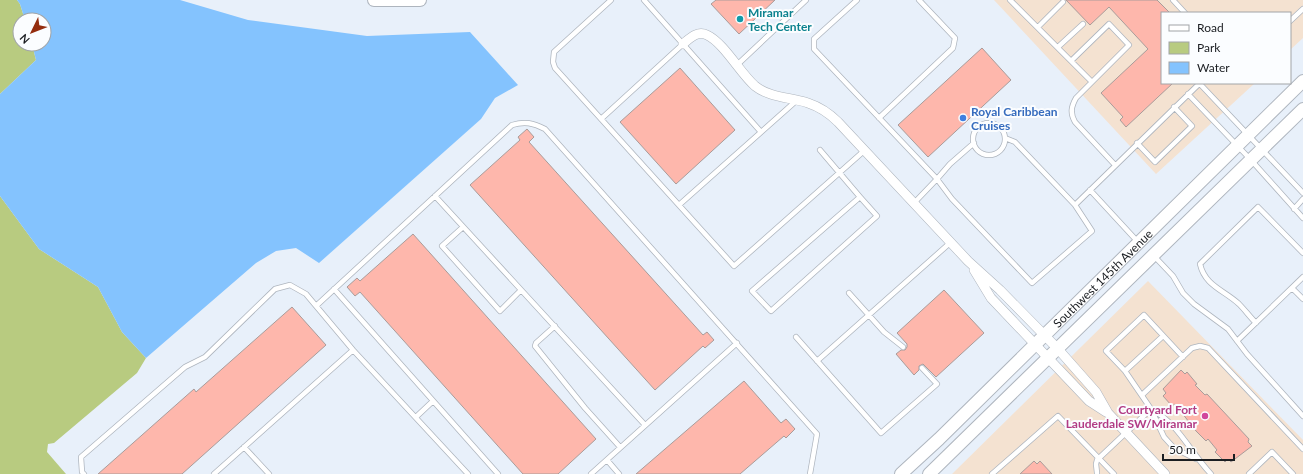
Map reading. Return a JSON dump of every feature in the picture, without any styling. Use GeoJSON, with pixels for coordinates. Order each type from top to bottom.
{"type":"FeatureCollection","features":[{"type":"Feature","properties":{"kind":"street"},"geometry":{"type":"LineString","coordinates":[[374,0],[420,0]]}},
{"type":"Feature","properties":{"kind":"street"},"geometry":{"type":"LineString","coordinates":[[683,44],[692,36],[700,33],[707,34],[716,41],[756,86],[770,94],[806,102],[825,110],[865,150],[968,261],[1000,290],[1044,335],[1096,392],[1108,413],[1165,474]]}},
{"type":"Feature","properties":{"kind":"street","name":"Southwest 145th Avenue"},"geometry":{"type":"LineString","coordinates":[[901,474],[939,439],[1247,134],[1303,81]]}},
{"type":"Feature","properties":{"kind":"street","name":"Southwest 145th Avenue"},"geometry":{"type":"LineString","coordinates":[[929,474],[1049,359],[1303,109]]}},
{"type":"Feature","properties":{"kind":"street"},"geometry":{"type":"LineString","coordinates":[[968,261],[991,298],[1089,401],[1108,413]]}},
{"type":"Feature","properties":{"kind":"lane"},"geometry":{"type":"LineString","coordinates":[[611,0],[554,52],[553,62],[555,68],[734,266],[865,150]]}},
{"type":"Feature","properties":{"kind":"lane"},"geometry":{"type":"LineString","coordinates":[[644,0],[761,132]]}},
{"type":"Feature","properties":{"kind":"lane"},"geometry":{"type":"LineString","coordinates":[[737,65],[806,0]]}},
{"type":"Feature","properties":{"kind":"lane"},"geometry":{"type":"LineString","coordinates":[[856,0],[814,39],[814,49],[937,179],[952,199],[1032,283],[1092,231],[1075,205],[1015,142],[1005,138],[998,126],[988,123],[983,124],[976,130],[974,143],[950,164],[937,179],[914,203]]}},
{"type":"Feature","properties":{"kind":"lane"},"geometry":{"type":"LineString","coordinates":[[879,118],[953,48],[954,38],[919,0]]}},
{"type":"Feature","properties":{"kind":"lane"},"geometry":{"type":"LineString","coordinates":[[1010,0],[1091,81]]}},
{"type":"Feature","properties":{"kind":"lane"},"geometry":{"type":"LineString","coordinates":[[1173,0],[1184,12]]}},
{"type":"Feature","properties":{"kind":"lane"},"geometry":{"type":"LineString","coordinates":[[1038,27],[1063,2]]}},
{"type":"Feature","properties":{"kind":"lane"},"geometry":{"type":"LineString","coordinates":[[1291,20],[1303,9]]}},
{"type":"Feature","properties":{"kind":"lane"},"geometry":{"type":"LineString","coordinates":[[1058,47],[1083,24]]}},
{"type":"Feature","properties":{"kind":"lane"},"geometry":{"type":"LineString","coordinates":[[1071,61],[1109,24],[1129,45],[1091,81],[1076,98],[1072,105],[1071,114],[1075,122],[1115,165]]}},
{"type":"Feature","properties":{"kind":"lane"},"geometry":{"type":"LineString","coordinates":[[601,119],[683,44]]}},
{"type":"Feature","properties":{"kind":"lane"},"geometry":{"type":"LineString","coordinates":[[1075,205],[1199,84]]}},
{"type":"Feature","properties":{"kind":"lane"},"geometry":{"type":"LineString","coordinates":[[1201,84],[1303,192]]}},
{"type":"Feature","properties":{"kind":"lane"},"geometry":{"type":"LineString","coordinates":[[1188,94],[1251,160],[1303,218]]}},
{"type":"Feature","properties":{"kind":"lane"},"geometry":{"type":"LineString","coordinates":[[679,205],[796,101]]}},
{"type":"Feature","properties":{"kind":"lane"},"geometry":{"type":"LineString","coordinates":[[1137,143],[1155,162],[1192,126],[1174,108]]}},
{"type":"Feature","properties":{"kind":"lane"},"geometry":{"type":"LineString","coordinates":[[316,306],[512,125],[521,122],[532,122],[545,129],[817,434],[810,474]]}},
{"type":"Feature","properties":{"kind":"lane"},"geometry":{"type":"LineString","coordinates":[[974,143],[981,152],[991,154],[999,150],[1005,138]]}},
{"type":"Feature","properties":{"kind":"lane"},"geometry":{"type":"LineString","coordinates":[[820,150],[877,216],[771,311],[752,291],[860,197]]}},
{"type":"Feature","properties":{"kind":"lane"},"geometry":{"type":"LineString","coordinates":[[1090,190],[1138,242]]}},
{"type":"Feature","properties":{"kind":"lane"},"geometry":{"type":"LineString","coordinates":[[434,196],[645,424]]}},
{"type":"Feature","properties":{"kind":"lane"},"geometry":{"type":"LineString","coordinates":[[1294,208],[1303,199]]}},
{"type":"Feature","properties":{"kind":"lane"},"geometry":{"type":"LineString","coordinates":[[1256,323],[1238,304],[1210,283],[1202,274],[1200,264],[1258,207],[1303,253]]}},
{"type":"Feature","properties":{"kind":"lane"},"geometry":{"type":"LineString","coordinates":[[463,227],[442,246],[500,311],[521,290]]}},
{"type":"Feature","properties":{"kind":"lane"},"geometry":{"type":"LineString","coordinates":[[817,361],[951,242]]}},
{"type":"Feature","properties":{"kind":"lane"},"geometry":{"type":"LineString","coordinates":[[1154,256],[1173,276],[1183,293],[1194,304],[1228,329],[1303,416]]}},
{"type":"Feature","properties":{"kind":"lane"},"geometry":{"type":"LineString","coordinates":[[1237,341],[1303,277]]}},
{"type":"Feature","properties":{"kind":"lane"},"geometry":{"type":"LineString","coordinates":[[84,474],[82,472],[81,457],[185,366],[205,357],[275,289],[290,285],[306,294],[353,350],[468,474]]}},
{"type":"Feature","properties":{"kind":"lane"},"geometry":{"type":"LineString","coordinates":[[1292,288],[1303,298]]}},
{"type":"Feature","properties":{"kind":"lane"},"geometry":{"type":"LineString","coordinates":[[334,289],[498,474]]}},
{"type":"Feature","properties":{"kind":"lane"},"geometry":{"type":"LineString","coordinates":[[848,292],[884,332],[903,347]]}},
{"type":"Feature","properties":{"kind":"lane"},"geometry":{"type":"LineString","coordinates":[[1183,357],[1144,315],[1106,351],[1125,371],[1142,395],[1151,409],[1164,437],[1174,448],[1196,458]]}},
{"type":"Feature","properties":{"kind":"lane"},"geometry":{"type":"LineString","coordinates":[[555,326],[536,343],[535,346],[585,408],[620,447]]}},
{"type":"Feature","properties":{"kind":"lane"},"geometry":{"type":"LineString","coordinates":[[1125,371],[1164,336]]}},
{"type":"Feature","properties":{"kind":"lane"},"geometry":{"type":"LineString","coordinates":[[796,338],[881,433],[937,384],[922,368]]}},
{"type":"Feature","properties":{"kind":"lane"},"geometry":{"type":"LineString","coordinates":[[591,474],[737,343]]}},
{"type":"Feature","properties":{"kind":"lane"},"geometry":{"type":"LineString","coordinates":[[1142,395],[1192,348],[1200,346],[1208,348],[1303,449]]}},
{"type":"Feature","properties":{"kind":"lane"},"geometry":{"type":"LineString","coordinates":[[214,474],[353,350]]}},
{"type":"Feature","properties":{"kind":"lane"},"geometry":{"type":"LineString","coordinates":[[416,417],[433,401]]}},
{"type":"Feature","properties":{"kind":"lane"},"geometry":{"type":"LineString","coordinates":[[1097,473],[1096,464],[1099,458],[1151,409]]}},
{"type":"Feature","properties":{"kind":"lane"},"geometry":{"type":"LineString","coordinates":[[1151,409],[1164,416],[1183,436],[1196,458],[1210,474]]}},
{"type":"Feature","properties":{"kind":"lane"},"geometry":{"type":"LineString","coordinates":[[992,474],[1058,416],[1114,474]]}},
{"type":"Feature","properties":{"kind":"lane"},"geometry":{"type":"LineString","coordinates":[[244,447],[269,474]]}},
{"type":"Feature","properties":{"kind":"lane"},"geometry":{"type":"LineString","coordinates":[[1250,474],[1272,452],[1292,474]]}},
{"type":"Feature","properties":{"kind":"lane"},"geometry":{"type":"LineString","coordinates":[[606,460],[619,474]]}},
{"type":"Feature","properties":{"kind":"shaded area"},"geometry":{"type":"Polygon","coordinates":[[[994,0],[1303,0],[1303,38],[1291,49],[1291,12],[1161,12],[1161,84],[1254,84],[1156,174],[994,0]]]}},
{"type":"Feature","properties":{"kind":"shaded area"},"geometry":{"type":"Polygon","coordinates":[[[1148,281],[1303,440],[1303,474],[952,474],[1148,281]]]}},
{"type":"Feature","properties":{"kind":"green space"},"geometry":{"type":"Polygon","coordinates":[[[0,0],[17,0],[22,12],[12,12],[12,52],[34,52],[36,60],[0,94],[0,0]]]}},
{"type":"Feature","properties":{"kind":"green space"},"geometry":{"type":"Polygon","coordinates":[[[0,196],[39,249],[98,287],[122,332],[146,358],[137,373],[54,443],[48,444],[47,452],[66,474],[0,474],[0,196]]]}},
{"type":"Feature","properties":{"kind":"water"},"geometry":{"type":"Polygon","coordinates":[[[17,0],[180,0],[248,20],[367,36],[470,32],[518,85],[495,98],[481,119],[319,263],[296,248],[276,251],[256,263],[146,358],[122,332],[98,287],[39,249],[0,196],[0,94],[36,60],[34,52],[52,52],[52,12],[22,12],[17,0]]]}},
{"type":"Feature","properties":{"kind":"building","name":"Miramar Tech Center"},"geometry":{"type":"Polygon","coordinates":[[[716,0],[775,0],[739,34],[711,4],[716,0]]]}},
{"type":"Feature","properties":{"kind":"building"},"geometry":{"type":"Polygon","coordinates":[[[1066,0],[1157,0],[1169,12],[1161,12],[1161,84],[1172,84],[1126,127],[1120,120],[1123,117],[1101,93],[1148,49],[1109,7],[1090,25],[1066,0]]]}},
{"type":"Feature","properties":{"kind":"building"},"geometry":{"type":"Polygon","coordinates":[[[982,48],[1011,80],[928,157],[898,125],[982,48]]]}},
{"type":"Feature","properties":{"kind":"building"},"geometry":{"type":"Polygon","coordinates":[[[680,68],[735,130],[676,184],[620,122],[680,68]]]}},
{"type":"Feature","properties":{"kind":"building"},"geometry":{"type":"Polygon","coordinates":[[[527,129],[534,137],[529,142],[703,335],[707,332],[714,340],[705,348],[703,346],[655,390],[470,185],[520,140],[518,137],[527,129]]]}},
{"type":"Feature","properties":{"kind":"building"},"geometry":{"type":"Polygon","coordinates":[[[413,234],[596,439],[558,474],[523,474],[360,292],[355,296],[347,287],[357,278],[360,281],[413,234]]]}},
{"type":"Feature","properties":{"kind":"building"},"geometry":{"type":"Polygon","coordinates":[[[944,290],[984,333],[936,377],[923,364],[919,366],[919,370],[914,375],[896,354],[901,350],[905,350],[907,347],[907,344],[897,333],[944,290]]]}},
{"type":"Feature","properties":{"kind":"building"},"geometry":{"type":"Polygon","coordinates":[[[292,307],[326,345],[182,474],[98,474],[194,389],[196,392],[292,307]]]}},
{"type":"Feature","properties":{"kind":"building","name":"Courtyard Fort Lauderdale SW/Miramar"},"geometry":{"type":"Polygon","coordinates":[[[1181,370],[1185,374],[1187,372],[1197,384],[1195,385],[1205,395],[1207,394],[1249,439],[1248,442],[1252,446],[1231,462],[1228,459],[1225,462],[1215,452],[1217,450],[1208,439],[1206,441],[1196,431],[1175,404],[1172,406],[1163,396],[1166,393],[1163,389],[1181,370]]]}},
{"type":"Feature","properties":{"kind":"building"},"geometry":{"type":"Polygon","coordinates":[[[744,381],[781,423],[786,419],[795,429],[786,438],[784,436],[740,474],[636,474],[744,381]]]}},
{"type":"Feature","properties":{"kind":"building"},"geometry":{"type":"Polygon","coordinates":[[[1034,461],[1037,464],[1040,461],[1052,474],[1020,474],[1034,461]]]}},
{"type":"Feature","properties":{"kind":"place","name":"Miramar Tech Center"},"geometry":{"type":"Point","coordinates":[740,19]}},
{"type":"Feature","properties":{"kind":"place","name":"Royal Caribbean Cruises"},"geometry":{"type":"Point","coordinates":[963,118]}},
{"type":"Feature","properties":{"kind":"place","name":"Courtyard Fort Lauderdale SW/Miramar"},"geometry":{"type":"Point","coordinates":[1205,416]}}]}
